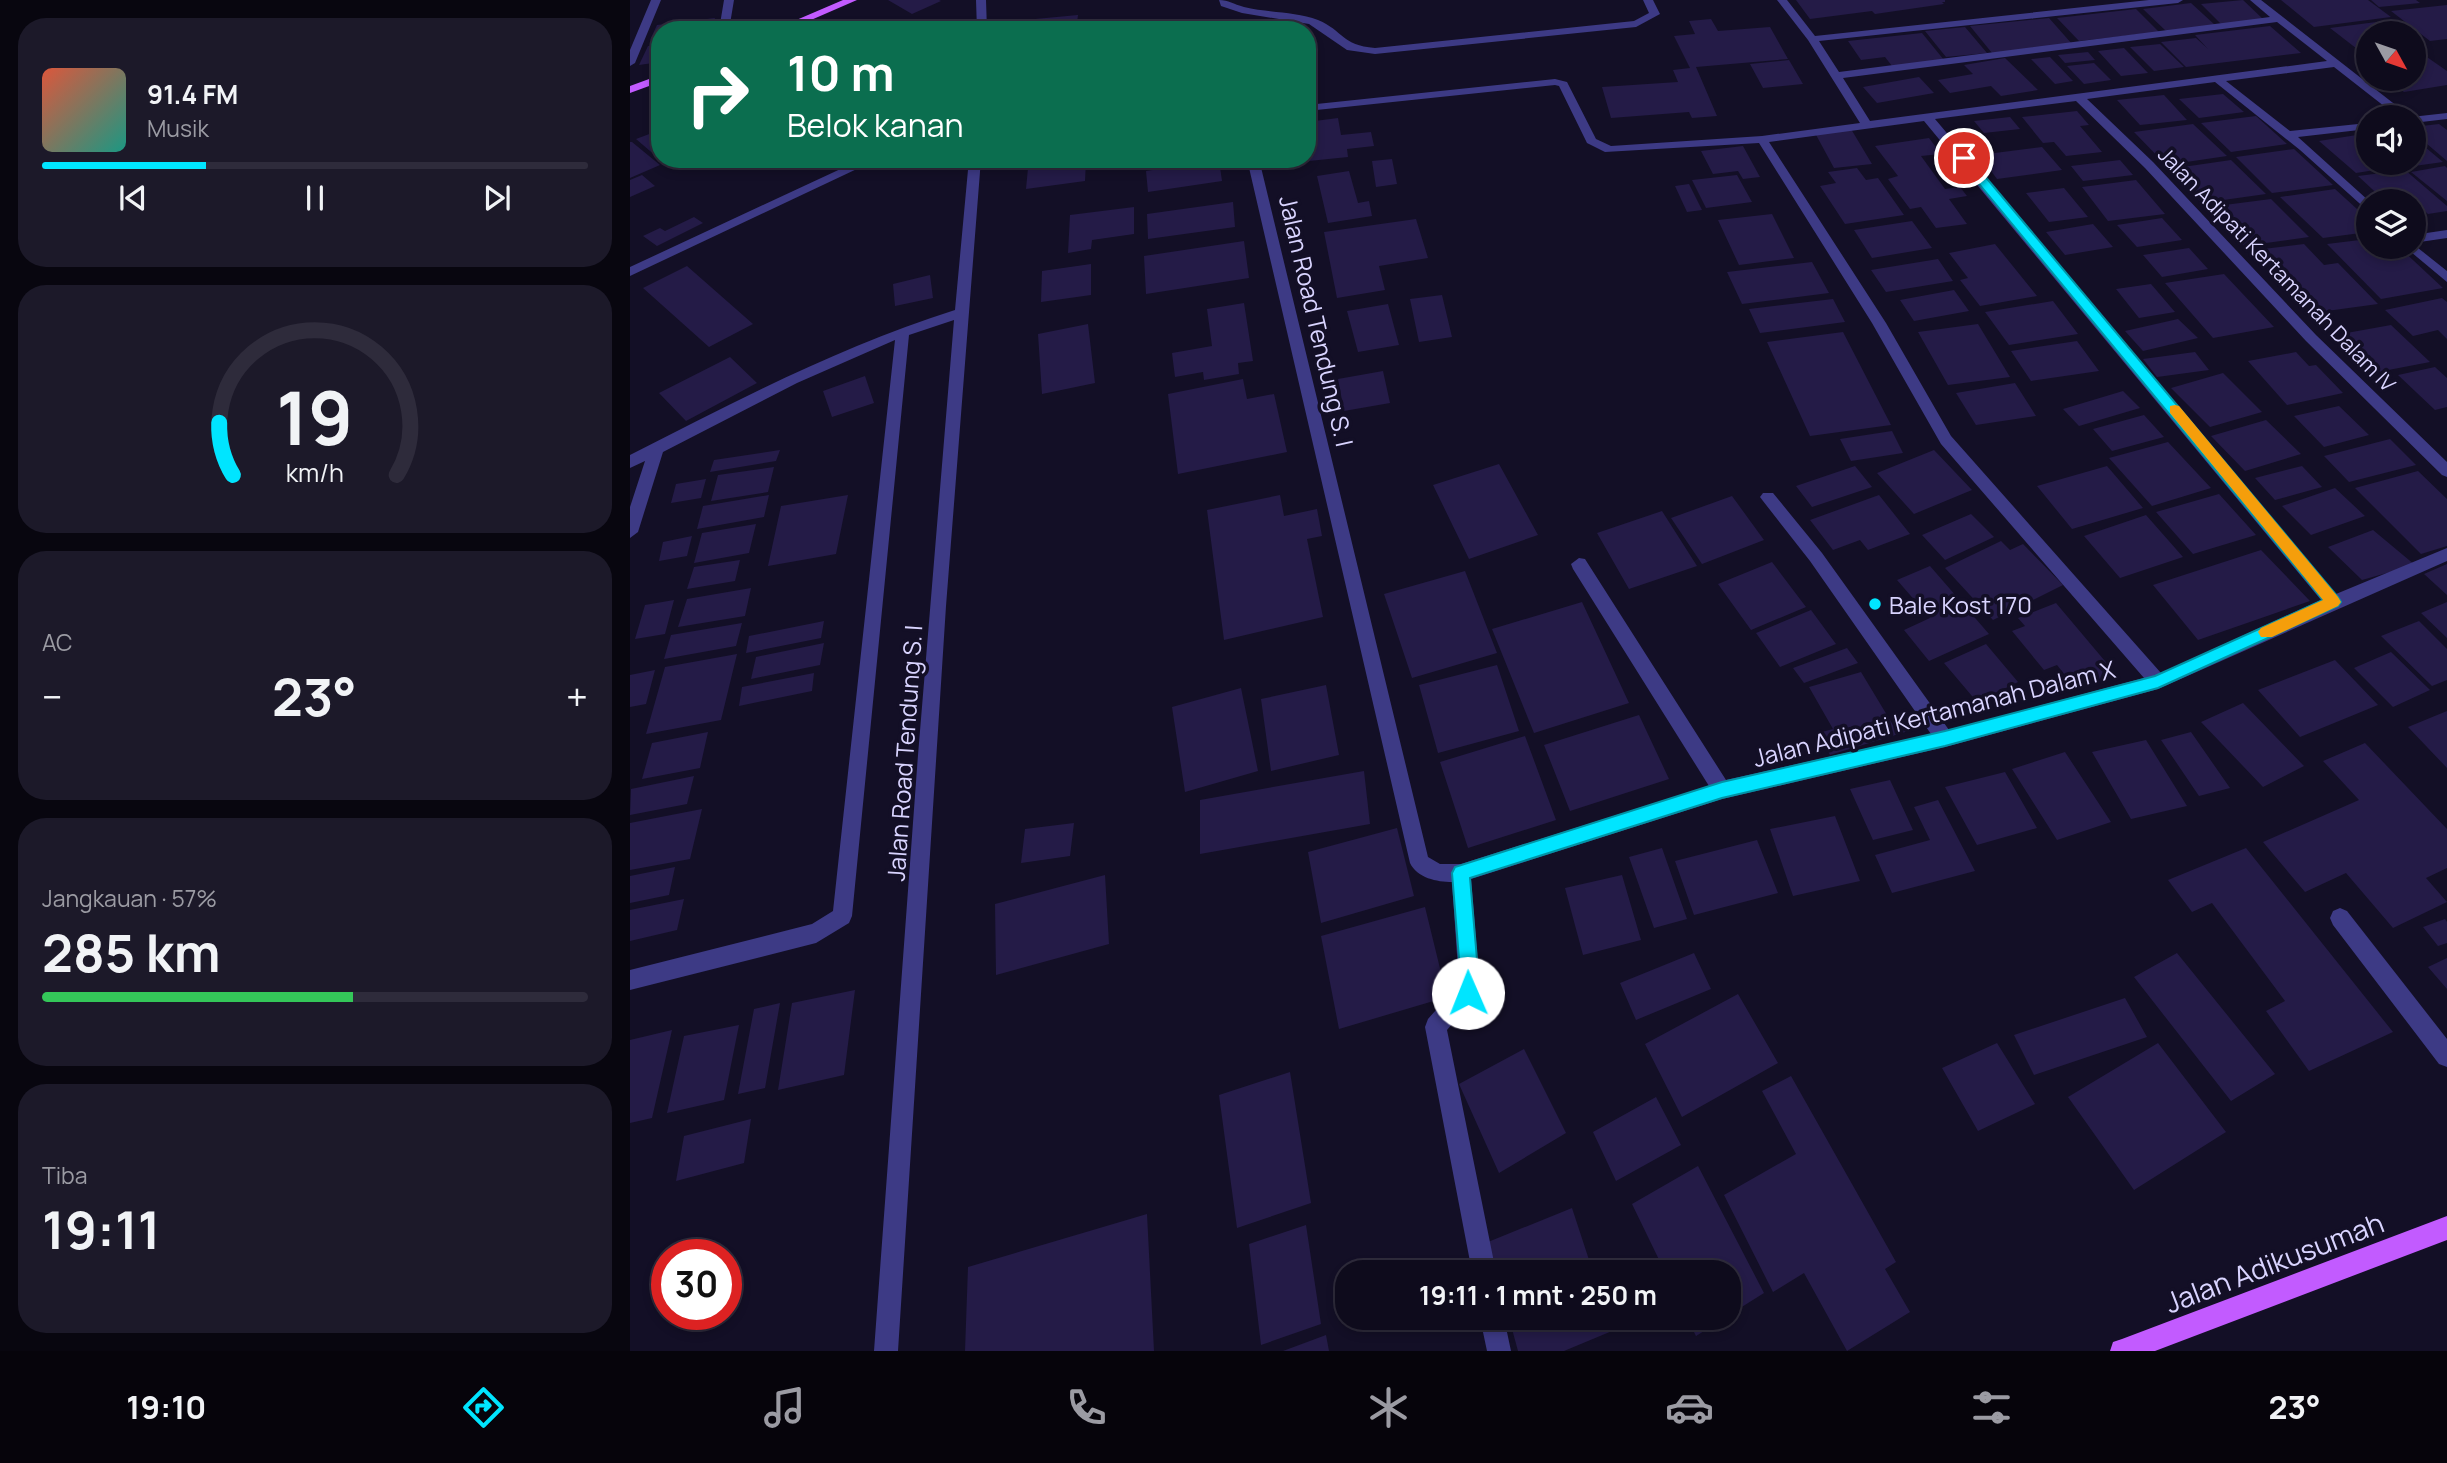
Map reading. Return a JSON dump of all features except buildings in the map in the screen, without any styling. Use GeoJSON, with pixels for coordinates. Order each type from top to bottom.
{"type":"FeatureCollection","features":[{"type":"Feature","properties":{"kind":"main road"},"geometry":{"type":"LineString","coordinates":[[800,21],[852,0]]}},
{"type":"Feature","properties":{"kind":"main road"},"geometry":{"type":"LineString","coordinates":[[630,90],[651,82]]}},
{"type":"Feature","properties":{"kind":"main road","name":"Jalan Adikusumah"},"geometry":{"type":"LineString","coordinates":[[2122,1351],[2447,1228]]}},
{"type":"Feature","properties":{"kind":"street"},"geometry":{"type":"LineString","coordinates":[[630,63],[656,0]]}},
{"type":"Feature","properties":{"kind":"street"},"geometry":{"type":"LineString","coordinates":[[726,21],[729,0]]}},
{"type":"Feature","properties":{"kind":"street"},"geometry":{"type":"LineString","coordinates":[[981,0],[982,21]]}},
{"type":"Feature","properties":{"kind":"street"},"geometry":{"type":"LineString","coordinates":[[1224,0],[1225,4],[1242,10],[1312,21]]}},
{"type":"Feature","properties":{"kind":"street"},"geometry":{"type":"LineString","coordinates":[[1316,22],[1322,24],[1340,45],[1355,51],[1375,51],[1636,24],[1655,14],[1648,0]]}},
{"type":"Feature","properties":{"kind":"street"},"geometry":{"type":"LineString","coordinates":[[1782,0],[1812,39],[1867,125]]}},
{"type":"Feature","properties":{"kind":"street"},"geometry":{"type":"LineString","coordinates":[[1812,39],[2179,0]]}},
{"type":"Feature","properties":{"kind":"street"},"geometry":{"type":"LineString","coordinates":[[2256,0],[2390,105]]}},
{"type":"Feature","properties":{"kind":"street"},"geometry":{"type":"LineString","coordinates":[[1836,76],[2279,19]]}},
{"type":"Feature","properties":{"kind":"street"},"geometry":{"type":"LineString","coordinates":[[1316,107],[1563,83],[1591,141],[1609,150],[1762,139],[2336,63]]}},
{"type":"Feature","properties":{"kind":"street"},"geometry":{"type":"LineString","coordinates":[[2216,78],[2287,135],[2356,196]]}},
{"type":"Feature","properties":{"kind":"street","name":"Jalan Adipati Kertamanah Dalam IV"},"geometry":{"type":"LineString","coordinates":[[2077,96],[2149,165],[2311,338],[2447,471]]}},
{"type":"Feature","properties":{"kind":"street"},"geometry":{"type":"LineString","coordinates":[[2426,118],[2447,116]]}},
{"type":"Feature","properties":{"kind":"street"},"geometry":{"type":"LineString","coordinates":[[1927,117],[2333,602]]}},
{"type":"Feature","properties":{"kind":"street"},"geometry":{"type":"LineString","coordinates":[[2287,135],[2356,127]]}},
{"type":"Feature","properties":{"kind":"street"},"geometry":{"type":"LineString","coordinates":[[1762,139],[1879,323],[1946,440],[2158,682]]}},
{"type":"Feature","properties":{"kind":"street"},"geometry":{"type":"LineString","coordinates":[[630,272],[853,168]]}},
{"type":"Feature","properties":{"kind":"street","name":"Jalan Road Tendung S. I"},"geometry":{"type":"LineString","coordinates":[[886,1351],[961,313],[974,168]]}},
{"type":"Feature","properties":{"kind":"street","name":"Jalan Road Tendung S. I"},"geometry":{"type":"LineString","coordinates":[[1255,168],[1420,863]]}},
{"type":"Feature","properties":{"kind":"street"},"geometry":{"type":"LineString","coordinates":[[2426,237],[2447,234]]}},
{"type":"Feature","properties":{"kind":"street"},"geometry":{"type":"LineString","coordinates":[[2425,259],[2447,278]]}},
{"type":"Feature","properties":{"kind":"street"},"geometry":{"type":"LineString","coordinates":[[630,462],[828,362],[903,331],[961,313]]}},
{"type":"Feature","properties":{"kind":"street"},"geometry":{"type":"LineString","coordinates":[[630,980],[816,933],[842,916],[903,331]]}},
{"type":"Feature","properties":{"kind":"street"},"geometry":{"type":"LineString","coordinates":[[630,532],[656,449]]}},
{"type":"Feature","properties":{"kind":"street"},"geometry":{"type":"LineString","coordinates":[[1768,497],[1816,557],[1945,738]]}},
{"type":"Feature","properties":{"kind":"street","name":"Jalan Adipati Kertamanah Dalam X"},"geometry":{"type":"LineString","coordinates":[[1420,863],[1438,873],[1461,873],[1722,790],[1945,738],[2158,682],[2333,602],[2447,554]]}},
{"type":"Feature","properties":{"kind":"street"},"geometry":{"type":"LineString","coordinates":[[1578,565],[1722,790]]}},
{"type":"Feature","properties":{"kind":"street"},"geometry":{"type":"LineString","coordinates":[[1461,873],[1469,988],[1436,1027],[1482,1260]]}},
{"type":"Feature","properties":{"kind":"street"},"geometry":{"type":"LineString","coordinates":[[2340,918],[2447,1056]]}},
{"type":"Feature","properties":{"kind":"street"},"geometry":{"type":"LineString","coordinates":[[1495,1330],[1499,1351]]}},
{"type":"Feature","properties":{"kind":"slow traffic"},"geometry":{"type":"LineString","coordinates":[[2175,410],[2333,602],[2266,632]]}},
{"type":"Feature","properties":{"kind":"place","name":"Bale Kost 170"},"geometry":{"type":"Point","coordinates":[1875,604]}},
{"type":"Feature","properties":{"kind":"route"},"geometry":{"type":"LineString","coordinates":[[1468,993],[1470,983],[1461,873],[1722,790],[1945,738],[2158,682],[2333,602],[1964,158]]}}]}
